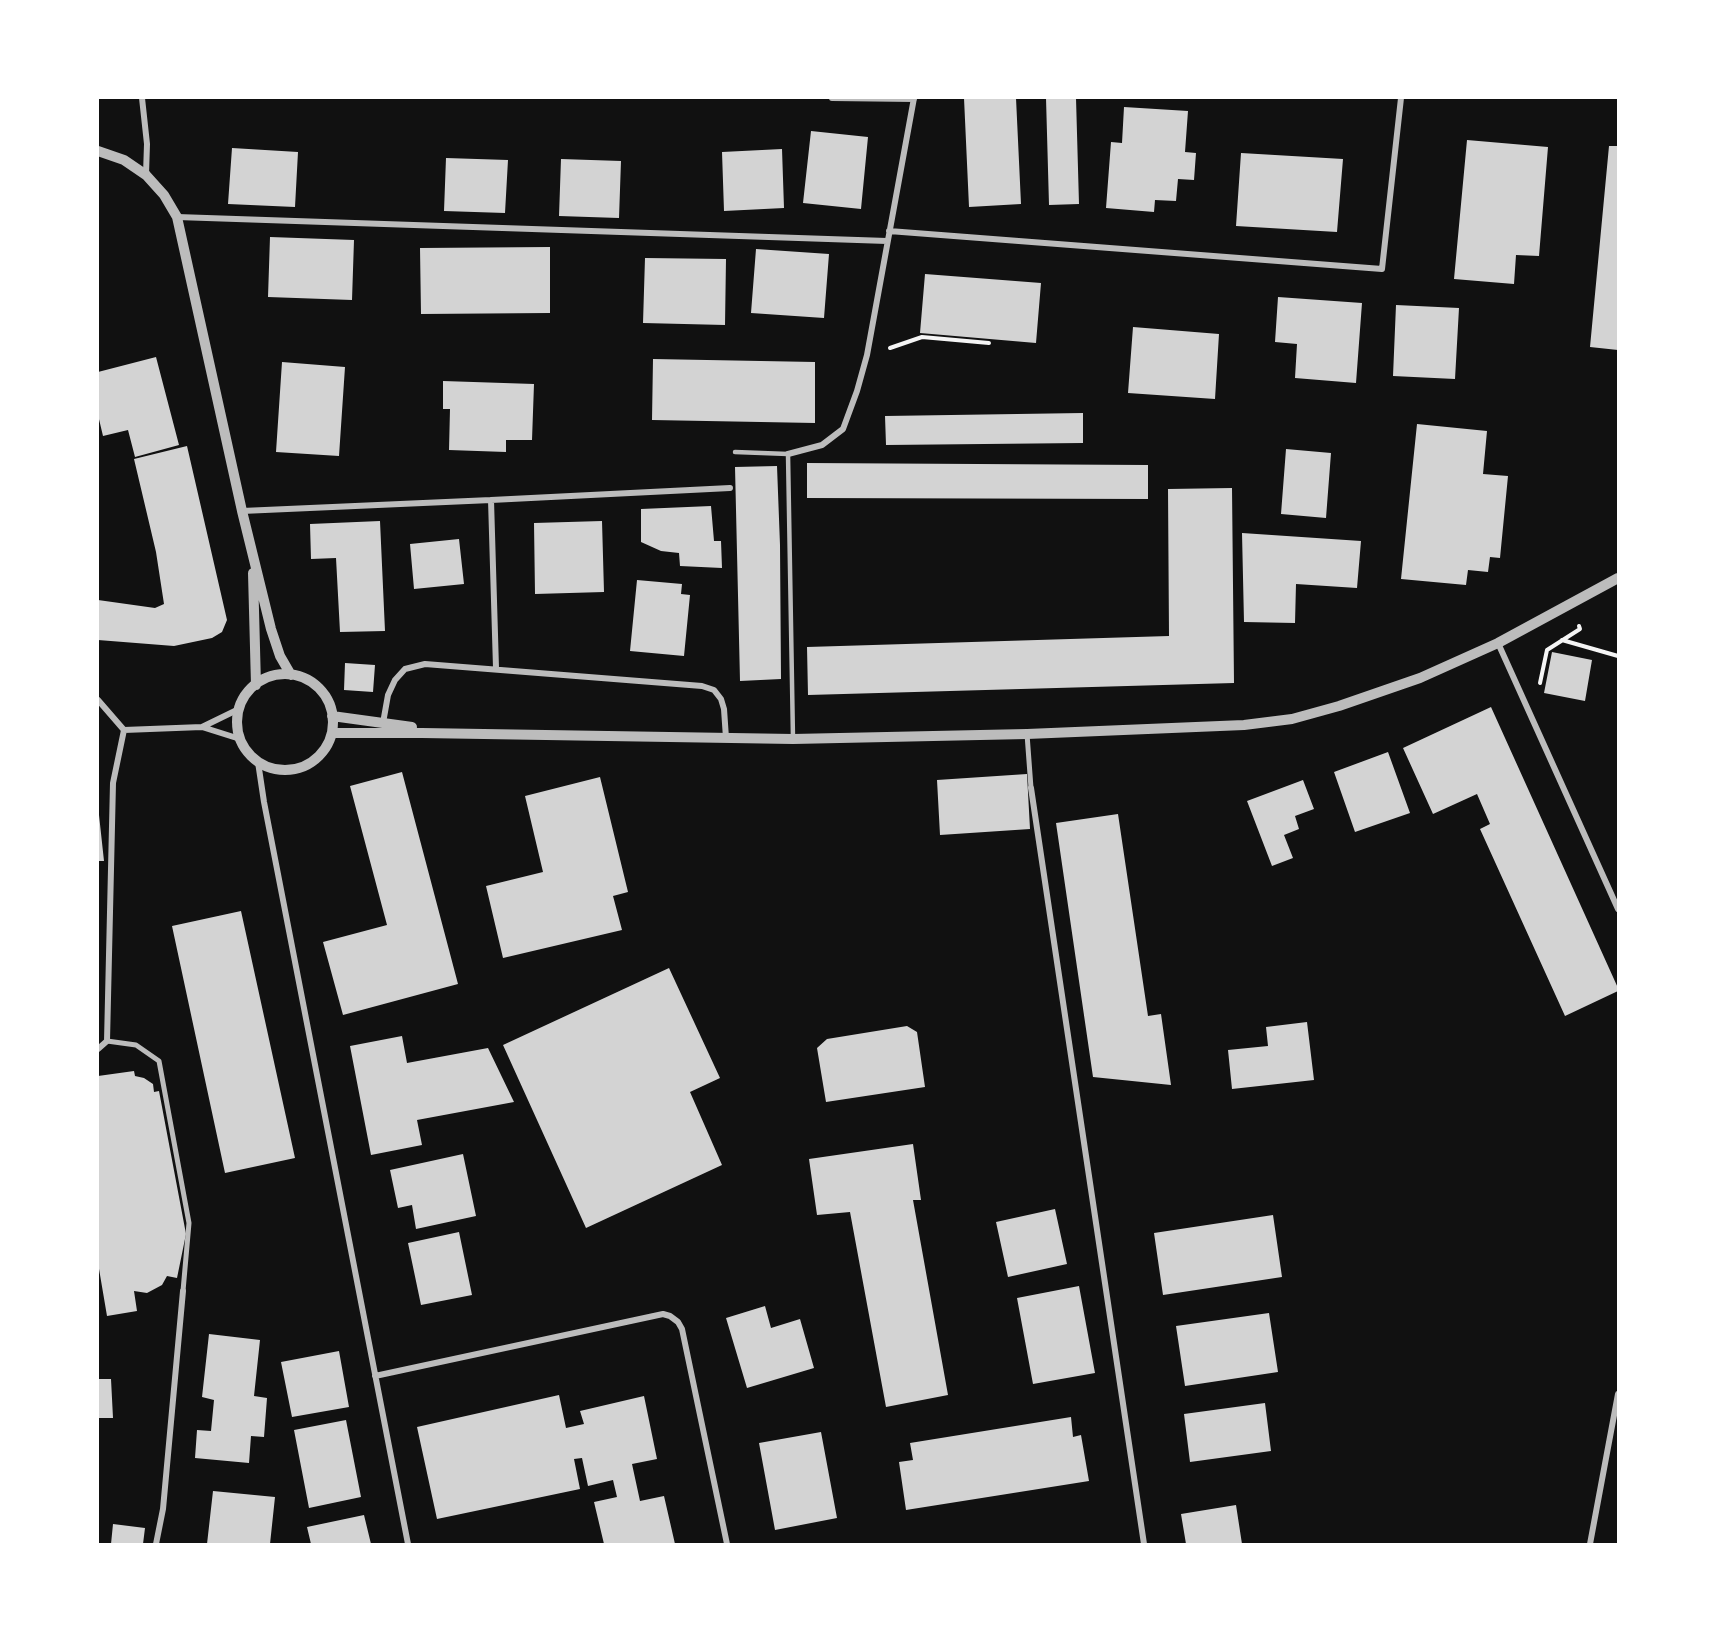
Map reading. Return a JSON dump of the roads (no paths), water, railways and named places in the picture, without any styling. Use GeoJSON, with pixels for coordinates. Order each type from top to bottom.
{"type":"FeatureCollection","features":[{"type":"Feature","properties":{"kind":"street"},"geometry":{"type":"LineString","coordinates":[[142,98],[147,144],[146,175]]}},
{"type":"Feature","properties":{"kind":"street"},"geometry":{"type":"LineString","coordinates":[[788,454],[822,445],[843,429],[857,391],[867,356],[914,98],[832,98]]}},
{"type":"Feature","properties":{"kind":"street"},"geometry":{"type":"LineString","coordinates":[[889,231],[1382,268],[1401,98]]}},
{"type":"Feature","properties":{"kind":"street"},"geometry":{"type":"LineString","coordinates":[[98,151],[124,160],[146,175],[164,195],[177,217],[242,511],[280,656],[291,675]]}},
{"type":"Feature","properties":{"kind":"street"},"geometry":{"type":"LineString","coordinates":[[177,217],[887,241]]}},
{"type":"Feature","properties":{"kind":"street"},"geometry":{"type":"LineString","coordinates":[[242,511],[730,488]]}},
{"type":"Feature","properties":{"kind":"street"},"geometry":{"type":"LineString","coordinates":[[491,500],[496,668]]}},
{"type":"Feature","properties":{"kind":"street"},"geometry":{"type":"LineString","coordinates":[[252,549],[256,685]]}},
{"type":"Feature","properties":{"kind":"street"},"geometry":{"type":"LineString","coordinates":[[332,733],[793,739],[1027,734],[1244,725],[1292,719],[1339,706],[1420,678],[1498,643],[1618,578]]}},
{"type":"Feature","properties":{"kind":"street"},"geometry":{"type":"LineString","coordinates":[[1498,643],[1618,909]]}},
{"type":"Feature","properties":{"kind":"street"},"geometry":{"type":"LineString","coordinates":[[383,723],[388,695],[395,680],[405,669],[425,664],[702,686],[714,690],[721,699],[726,738]]}},
{"type":"Feature","properties":{"kind":"street"},"geometry":{"type":"LineString","coordinates":[[291,675],[306,679],[319,688],[328,701],[332,716],[332,733],[326,748],[302,767],[287,770],[272,769],[258,762],[247,752],[240,739],[237,724],[239,709],[246,696],[266,678],[291,675]]}},
{"type":"Feature","properties":{"kind":"street"},"geometry":{"type":"LineString","coordinates":[[98,700],[124,730]]}},
{"type":"Feature","properties":{"kind":"street"},"geometry":{"type":"LineString","coordinates":[[202,727],[239,709]]}},
{"type":"Feature","properties":{"kind":"street"},"geometry":{"type":"LineString","coordinates":[[332,716],[455,734]]}},
{"type":"Feature","properties":{"kind":"street"},"geometry":{"type":"LineString","coordinates":[[124,730],[202,727],[240,739]]}},
{"type":"Feature","properties":{"kind":"street"},"geometry":{"type":"LineString","coordinates":[[98,1049],[107,1041],[113,783],[124,730]]}},
{"type":"Feature","properties":{"kind":"street"},"geometry":{"type":"LineString","coordinates":[[1027,734],[1031,788],[1144,1545]]}},
{"type":"Feature","properties":{"kind":"street"},"geometry":{"type":"LineString","coordinates":[[258,762],[408,1545]]}},
{"type":"Feature","properties":{"kind":"street"},"geometry":{"type":"LineString","coordinates":[[107,1041],[136,1045],[159,1061],[189,1223],[163,1509],[156,1545]]}},
{"type":"Feature","properties":{"kind":"street"},"geometry":{"type":"LineString","coordinates":[[375,1376],[663,1314],[670,1316],[678,1322],[682,1329],[727,1545]]}},
{"type":"Feature","properties":{"kind":"street"},"geometry":{"type":"LineString","coordinates":[[1590,1545],[1616,1416],[1618,1394]]}},
{"type":"Feature","properties":{"kind":"lane"},"geometry":{"type":"LineString","coordinates":[[735,452],[788,454],[793,739]]}}]}
